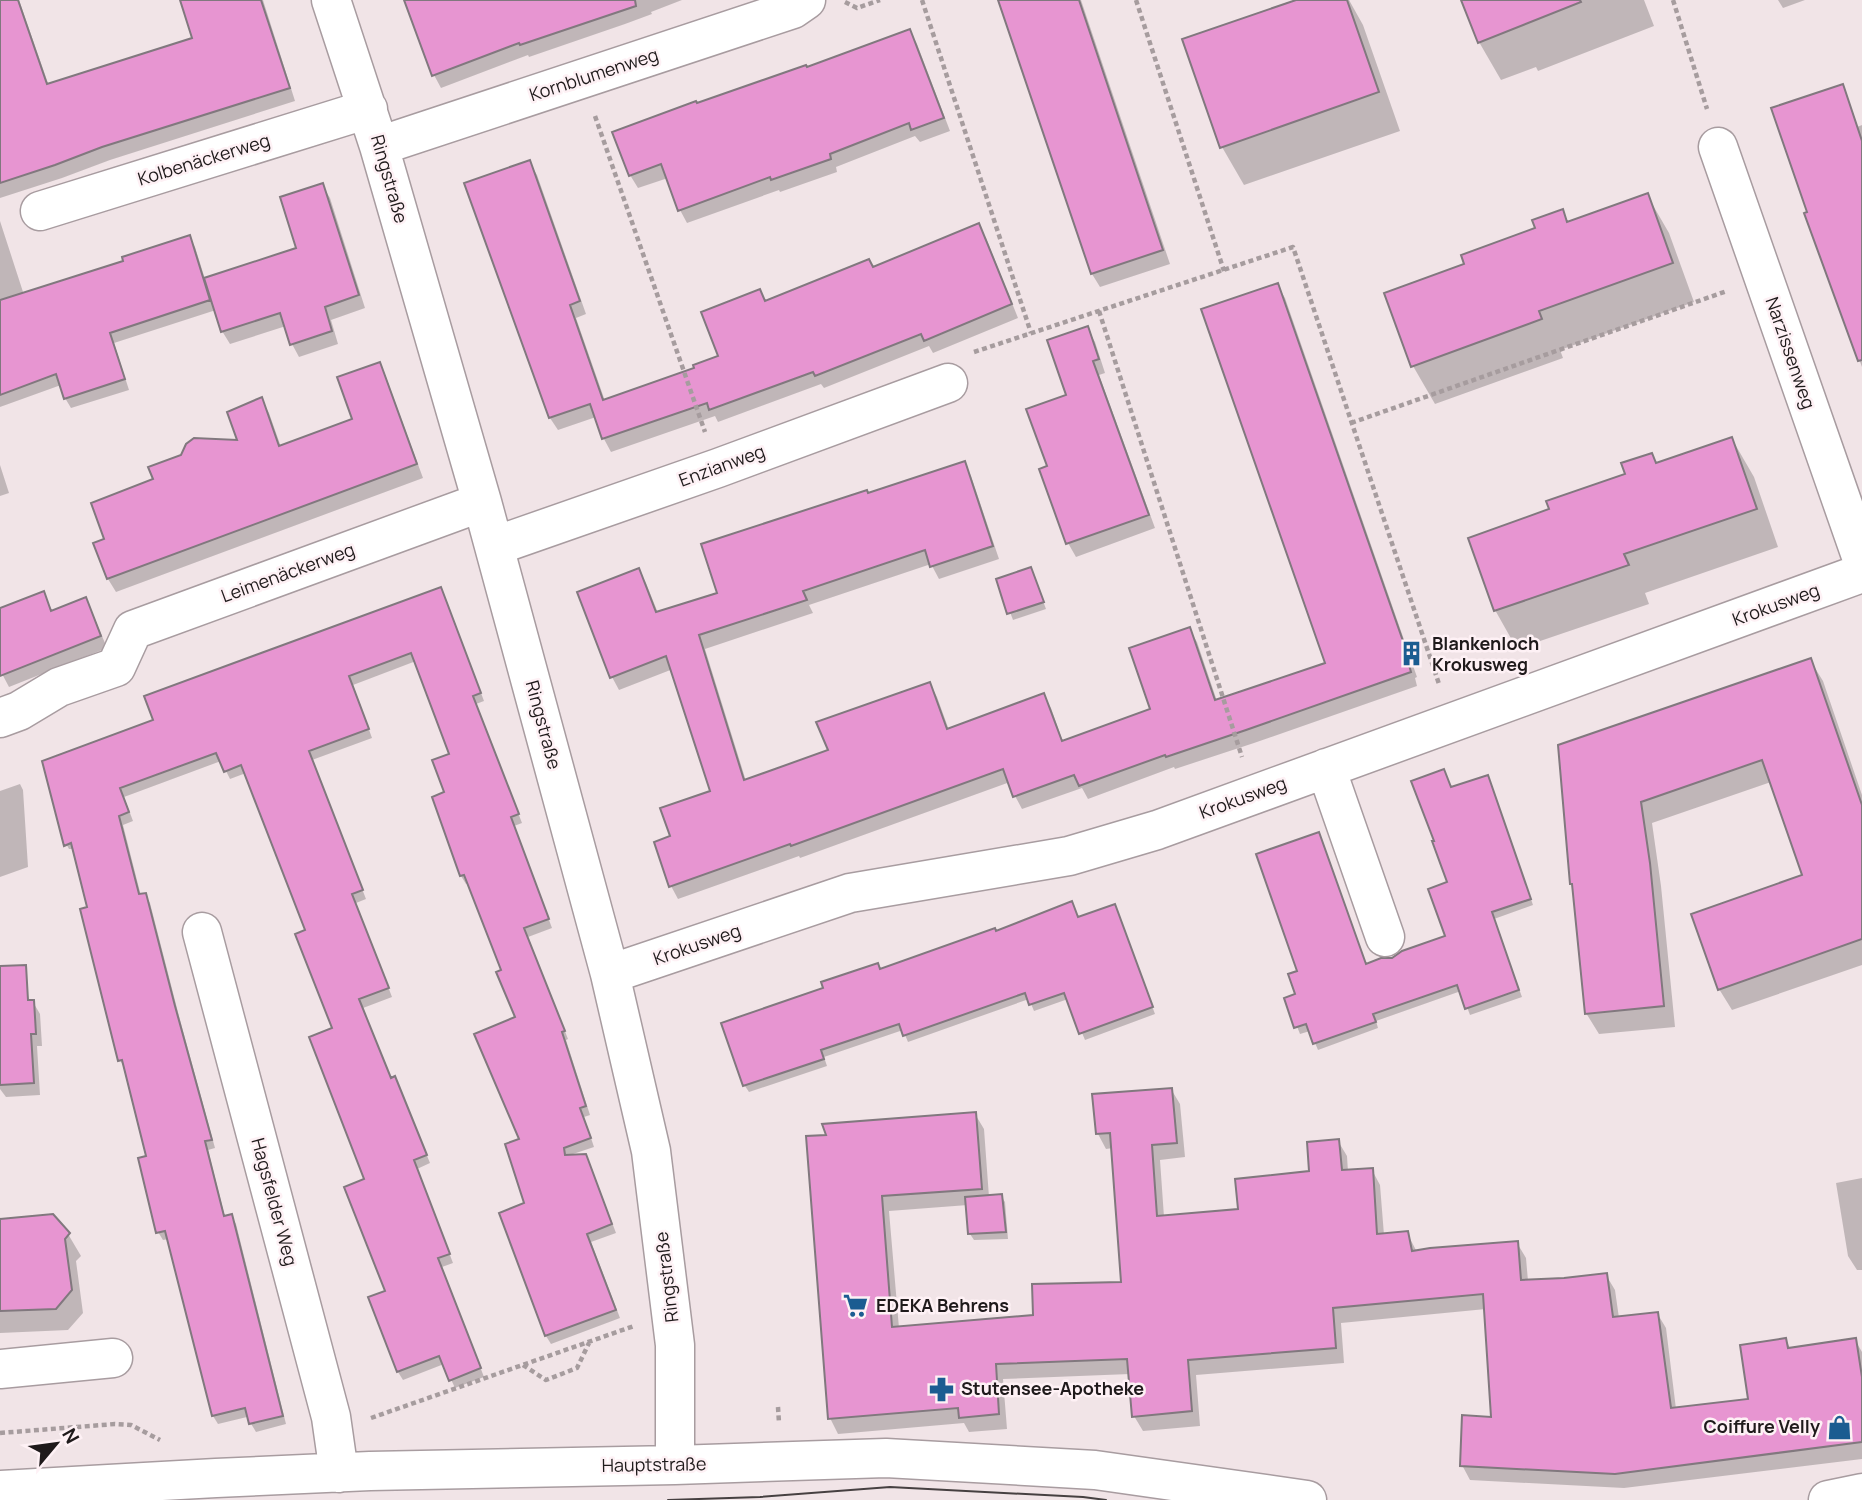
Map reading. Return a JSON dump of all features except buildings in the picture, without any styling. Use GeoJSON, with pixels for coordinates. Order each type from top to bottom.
{"type":"FeatureCollection","features":[{"type":"Feature","properties":{"kind":"street","name":"Ringstraße"},"geometry":{"type":"LineString","coordinates":[[331,0],[368,109],[495,546],[610,974],[651,1152],[675,1345],[675,1465]]}},
{"type":"Feature","properties":{"kind":"street","name":"Kornblumenweg"},"geometry":{"type":"LineString","coordinates":[[379,146],[793,9],[806,0]]}},
{"type":"Feature","properties":{"kind":"street","name":"Kolbenäckerweg"},"geometry":{"type":"LineString","coordinates":[[40,211],[368,109]]}},
{"type":"Feature","properties":{"kind":"street","name":"Narzissenweg"},"geometry":{"type":"LineString","coordinates":[[1718,147],[1862,559]]}},
{"type":"Feature","properties":{"kind":"street","name":"Enzianweg"},"geometry":{"type":"LineString","coordinates":[[495,546],[718,468],[948,383]]}},
{"type":"Feature","properties":{"kind":"street","name":"Leimenäckerweg"},"geometry":{"type":"LineString","coordinates":[[0,718],[19,711],[59,687],[116,667],[133,630],[482,502]]}},
{"type":"Feature","properties":{"kind":"street","name":"Krokusweg"},"geometry":{"type":"LineString","coordinates":[[610,974],[849,893],[1069,856],[1157,831],[1862,573]]}},
{"type":"Feature","properties":{"kind":"street"},"geometry":{"type":"LineString","coordinates":[[1326,768],[1385,937]]}},
{"type":"Feature","properties":{"kind":"street","name":"Hagsfelder Weg"},"geometry":{"type":"LineString","coordinates":[[202,932],[331,1417],[361,1481]]}},
{"type":"Feature","properties":{"kind":"street"},"geometry":{"type":"LineString","coordinates":[[0,1369],[113,1358]]}},
{"type":"Feature","properties":{"kind":"street","name":"Hauptstraße"},"geometry":{"type":"LineString","coordinates":[[0,1490],[216,1478],[361,1481],[675,1465],[886,1458],[1095,1470],[1307,1500]]}},
{"type":"Feature","properties":{"kind":"street"},"geometry":{"type":"LineString","coordinates":[[1828,1500],[1862,1493]]}},
{"type":"Feature","properties":{"kind":"path"},"geometry":{"type":"LineString","coordinates":[[841,0],[857,8],[880,0]]}},
{"type":"Feature","properties":{"kind":"path"},"geometry":{"type":"LineString","coordinates":[[922,0],[1031,333]]}},
{"type":"Feature","properties":{"kind":"path"},"geometry":{"type":"LineString","coordinates":[[1136,0],[1224,271]]}},
{"type":"Feature","properties":{"kind":"path"},"geometry":{"type":"LineString","coordinates":[[1672,0],[1718,147]]}},
{"type":"Feature","properties":{"kind":"path"},"geometry":{"type":"LineString","coordinates":[[582,79],[718,468]]}},
{"type":"Feature","properties":{"kind":"path"},"geometry":{"type":"LineString","coordinates":[[948,383],[952,360],[1293,247],[1452,723]]}},
{"type":"Feature","properties":{"kind":"path"},"geometry":{"type":"LineString","coordinates":[[1351,423],[1764,278]]}},
{"type":"Feature","properties":{"kind":"path"},"geometry":{"type":"LineString","coordinates":[[1098,311],[1254,794]]}},
{"type":"Feature","properties":{"kind":"path"},"geometry":{"type":"LineString","coordinates":[[370,1418],[671,1313]]}},
{"type":"Feature","properties":{"kind":"path"},"geometry":{"type":"LineString","coordinates":[[523,1365],[546,1380],[577,1368],[589,1342]]}},
{"type":"Feature","properties":{"kind":"path"},"geometry":{"type":"LineString","coordinates":[[0,1433],[115,1424],[131,1425],[161,1441]]}},
{"type":"Feature","properties":{"kind":"tram line"},"geometry":{"type":"LineString","coordinates":[[668,1500],[760,1497],[890,1487],[1106,1500]]}},
{"type":"Feature","properties":{"kind":"place","name":"Blankenloch Krokusweg"},"geometry":{"type":"Point","coordinates":[1412,654]}},
{"type":"Feature","properties":{"kind":"place","name":"EDEKA Behrens"},"geometry":{"type":"Point","coordinates":[856,1306]}},
{"type":"Feature","properties":{"kind":"place","name":"Stutensee-Apotheke"},"geometry":{"type":"Point","coordinates":[941,1389]}},
{"type":"Feature","properties":{"kind":"place","name":"Coiffure Velly"},"geometry":{"type":"Point","coordinates":[1840,1427]}}]}
